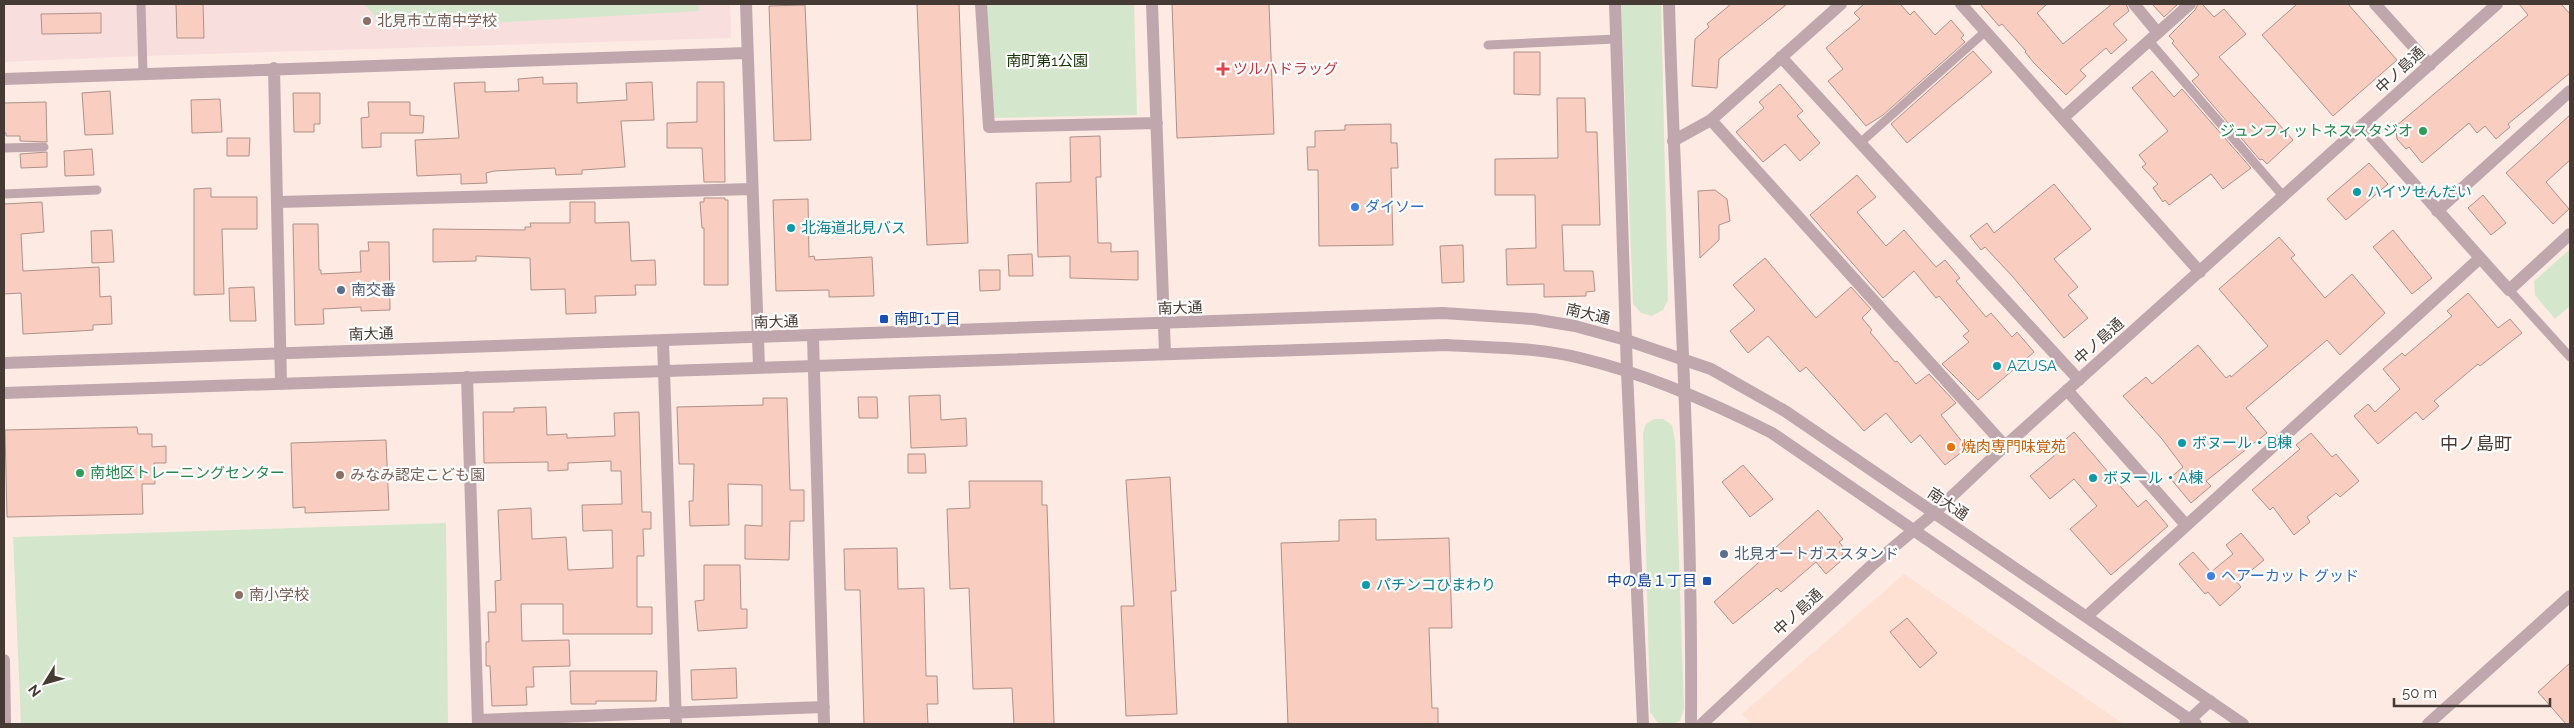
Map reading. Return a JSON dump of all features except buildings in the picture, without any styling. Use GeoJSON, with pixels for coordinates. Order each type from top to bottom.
{"type":"FeatureCollection","features":[{"type":"Feature","properties":{"kind":"street"},"geometry":{"type":"LineString","coordinates":[[746,4],[759,367]]}},
{"type":"Feature","properties":{"kind":"street"},"geometry":{"type":"LineString","coordinates":[[981,4],[988,126],[1157,123]]}},
{"type":"Feature","properties":{"kind":"street"},"geometry":{"type":"LineString","coordinates":[[1152,4],[1165,353]]}},
{"type":"Feature","properties":{"kind":"street"},"geometry":{"type":"LineString","coordinates":[[1615,4],[1627,372],[1643,724]]}},
{"type":"Feature","properties":{"kind":"street"},"geometry":{"type":"LineString","coordinates":[[1669,4],[1673,141],[1686,394],[1691,724]]}},
{"type":"Feature","properties":{"kind":"street"},"geometry":{"type":"LineString","coordinates":[[1673,141],[1711,120],[1841,4]]}},
{"type":"Feature","properties":{"kind":"street"},"geometry":{"type":"LineString","coordinates":[[1961,4],[2064,117],[2200,272]]}},
{"type":"Feature","properties":{"kind":"street"},"geometry":{"type":"LineString","coordinates":[[2134,4],[2154,37]]}},
{"type":"Feature","properties":{"kind":"street"},"geometry":{"type":"LineString","coordinates":[[2064,117],[2190,4]]}},
{"type":"Feature","properties":{"kind":"street"},"geometry":{"type":"LineString","coordinates":[[2375,4],[2430,65]]}},
{"type":"Feature","properties":{"kind":"street","name":"中ノ島通"},"geometry":{"type":"LineString","coordinates":[[1702,724],[1871,566],[1913,532],[2067,390],[2363,127],[2495,4]]}},
{"type":"Feature","properties":{"kind":"street"},"geometry":{"type":"LineString","coordinates":[[4,79],[274,68],[748,53]]}},
{"type":"Feature","properties":{"kind":"street"},"geometry":{"type":"LineString","coordinates":[[1781,57],[2079,380]]}},
{"type":"Feature","properties":{"kind":"street"},"geometry":{"type":"LineString","coordinates":[[274,68],[282,383]]}},
{"type":"Feature","properties":{"kind":"street"},"geometry":{"type":"LineString","coordinates":[[2437,211],[2570,91]]}},
{"type":"Feature","properties":{"kind":"street"},"geometry":{"type":"LineString","coordinates":[[1711,120],[2005,446]]}},
{"type":"Feature","properties":{"kind":"street"},"geometry":{"type":"LineString","coordinates":[[2363,127],[2509,290],[2570,234]]}},
{"type":"Feature","properties":{"kind":"street"},"geometry":{"type":"LineString","coordinates":[[278,202],[752,189]]}},
{"type":"Feature","properties":{"kind":"street"},"geometry":{"type":"LineString","coordinates":[[2087,616],[2480,258]]}},
{"type":"Feature","properties":{"kind":"street","name":"南大通"},"geometry":{"type":"LineString","coordinates":[[4,363],[1164,325],[1443,313],[1533,319],[1575,326],[1626,340],[1711,369],[1785,411],[1933,514],[2087,616],[2244,724]]}},
{"type":"Feature","properties":{"kind":"street"},"geometry":{"type":"LineString","coordinates":[[813,336],[824,724]]}},
{"type":"Feature","properties":{"kind":"street"},"geometry":{"type":"LineString","coordinates":[[663,341],[676,719]]}},
{"type":"Feature","properties":{"kind":"street"},"geometry":{"type":"LineString","coordinates":[[4,393],[814,364],[1447,345],[1536,351],[1579,357],[1627,372],[1686,394],[1772,433],[1913,532],[1981,576],[2190,723],[2210,702]]}},
{"type":"Feature","properties":{"kind":"street"},"geometry":{"type":"LineString","coordinates":[[467,377],[478,722],[676,719],[824,707]]}},
{"type":"Feature","properties":{"kind":"street"},"geometry":{"type":"LineString","coordinates":[[2067,390],[2186,525]]}},
{"type":"Feature","properties":{"kind":"street"},"geometry":{"type":"LineString","coordinates":[[2428,724],[2570,596]]}},
{"type":"Feature","properties":{"kind":"street"},"geometry":{"type":"LineString","coordinates":[[4,660],[6,724]]}},
{"type":"Feature","properties":{"kind":"lane"},"geometry":{"type":"LineString","coordinates":[[141,4],[143,74]]}},
{"type":"Feature","properties":{"kind":"lane"},"geometry":{"type":"LineString","coordinates":[[1860,143],[1986,31]]}},
{"type":"Feature","properties":{"kind":"lane"},"geometry":{"type":"LineString","coordinates":[[2154,37],[2284,197]]}},
{"type":"Feature","properties":{"kind":"lane"},"geometry":{"type":"LineString","coordinates":[[1488,45],[1616,39]]}},
{"type":"Feature","properties":{"kind":"lane"},"geometry":{"type":"LineString","coordinates":[[4,148],[44,148]]}},
{"type":"Feature","properties":{"kind":"lane"},"geometry":{"type":"LineString","coordinates":[[4,194],[98,190]]}},
{"type":"Feature","properties":{"kind":"lane"},"geometry":{"type":"LineString","coordinates":[[2509,290],[2570,357]]}},
{"type":"Feature","properties":{"kind":"shaded area","name":"北見市立南中学校"},"geometry":{"type":"Polygon","coordinates":[[[4,4],[730,4],[731,38],[4,62],[4,4]]]}},
{"type":"Feature","properties":{"kind":"shaded area"},"geometry":{"type":"Polygon","coordinates":[[[1904,574],[2124,724],[1751,724],[1742,714],[1904,574]]]}},
{"type":"Feature","properties":{"kind":"green space"},"geometry":{"type":"Polygon","coordinates":[[[364,4],[699,4],[699,11],[388,29],[364,4]]]}},
{"type":"Feature","properties":{"kind":"green space","name":"南町第1公園"},"geometry":{"type":"Polygon","coordinates":[[[987,4],[1134,4],[1137,115],[993,118],[987,4]]]}},
{"type":"Feature","properties":{"kind":"green space"},"geometry":{"type":"Polygon","coordinates":[[[1621,4],[1661,4],[1668,300],[1663,310],[1652,316],[1641,313],[1633,304],[1621,4]]]}},
{"type":"Feature","properties":{"kind":"green space"},"geometry":{"type":"Polygon","coordinates":[[[2570,249],[2570,306],[2555,319],[2535,295],[2534,281],[2570,249]]]}},
{"type":"Feature","properties":{"kind":"green space"},"geometry":{"type":"Polygon","coordinates":[[[1654,419],[1663,419],[1672,425],[1675,440],[1684,708],[1680,721],[1672,724],[1658,723],[1650,712],[1643,433],[1646,424],[1654,419]]]}},
{"type":"Feature","properties":{"kind":"green space","name":"南小学校"},"geometry":{"type":"Polygon","coordinates":[[[446,523],[448,724],[21,724],[13,537],[446,523]]]}},
{"type":"Feature","properties":{"kind":"place","name":"北見市立南中学校"},"geometry":{"type":"Point","coordinates":[367,21]}},
{"type":"Feature","properties":{"kind":"place","name":"ツルハドラッグ"},"geometry":{"type":"Point","coordinates":[1223,69]}},
{"type":"Feature","properties":{"kind":"place","name":"ジュンフィットネススタジオ"},"geometry":{"type":"Point","coordinates":[2423,131]}},
{"type":"Feature","properties":{"kind":"place","name":"ハイツせんだい"},"geometry":{"type":"Point","coordinates":[2357,192]}},
{"type":"Feature","properties":{"kind":"place","name":"ダイソー"},"geometry":{"type":"Point","coordinates":[1355,207]}},
{"type":"Feature","properties":{"kind":"place","name":"北海道北見バス"},"geometry":{"type":"Point","coordinates":[791,228]}},
{"type":"Feature","properties":{"kind":"place","name":"南交番"},"geometry":{"type":"Point","coordinates":[341,290]}},
{"type":"Feature","properties":{"kind":"place","name":"南町1丁目"},"geometry":{"type":"Point","coordinates":[884,319]}},
{"type":"Feature","properties":{"kind":"place","name":"AZUSA"},"geometry":{"type":"Point","coordinates":[1997,366]}},
{"type":"Feature","properties":{"kind":"place","name":"ボヌール・B棟"},"geometry":{"type":"Point","coordinates":[2182,443]}},
{"type":"Feature","properties":{"kind":"place","name":"焼肉専門味覚苑"},"geometry":{"type":"Point","coordinates":[1951,447]}},
{"type":"Feature","properties":{"kind":"place","name":"南地区トレーニングセンター"},"geometry":{"type":"Point","coordinates":[80,473]}},
{"type":"Feature","properties":{"kind":"place","name":"みなみ認定こども園"},"geometry":{"type":"Point","coordinates":[340,475]}},
{"type":"Feature","properties":{"kind":"place","name":"ボヌール・A棟"},"geometry":{"type":"Point","coordinates":[2093,478]}},
{"type":"Feature","properties":{"kind":"place","name":"北見オートガススタンド"},"geometry":{"type":"Point","coordinates":[1724,554]}},
{"type":"Feature","properties":{"kind":"place","name":"ヘアーカット グッド"},"geometry":{"type":"Point","coordinates":[2211,576]}},
{"type":"Feature","properties":{"kind":"place","name":"中の島１丁目"},"geometry":{"type":"Point","coordinates":[1707,581]}},
{"type":"Feature","properties":{"kind":"place","name":"パチンコひまわり"},"geometry":{"type":"Point","coordinates":[1366,585]}},
{"type":"Feature","properties":{"kind":"place","name":"南小学校"},"geometry":{"type":"Point","coordinates":[239,595]}},
{"type":"Feature","properties":{"kind":"district","name":"中ノ島町"},"geometry":{"type":"Point","coordinates":[2476,444]}}]}
